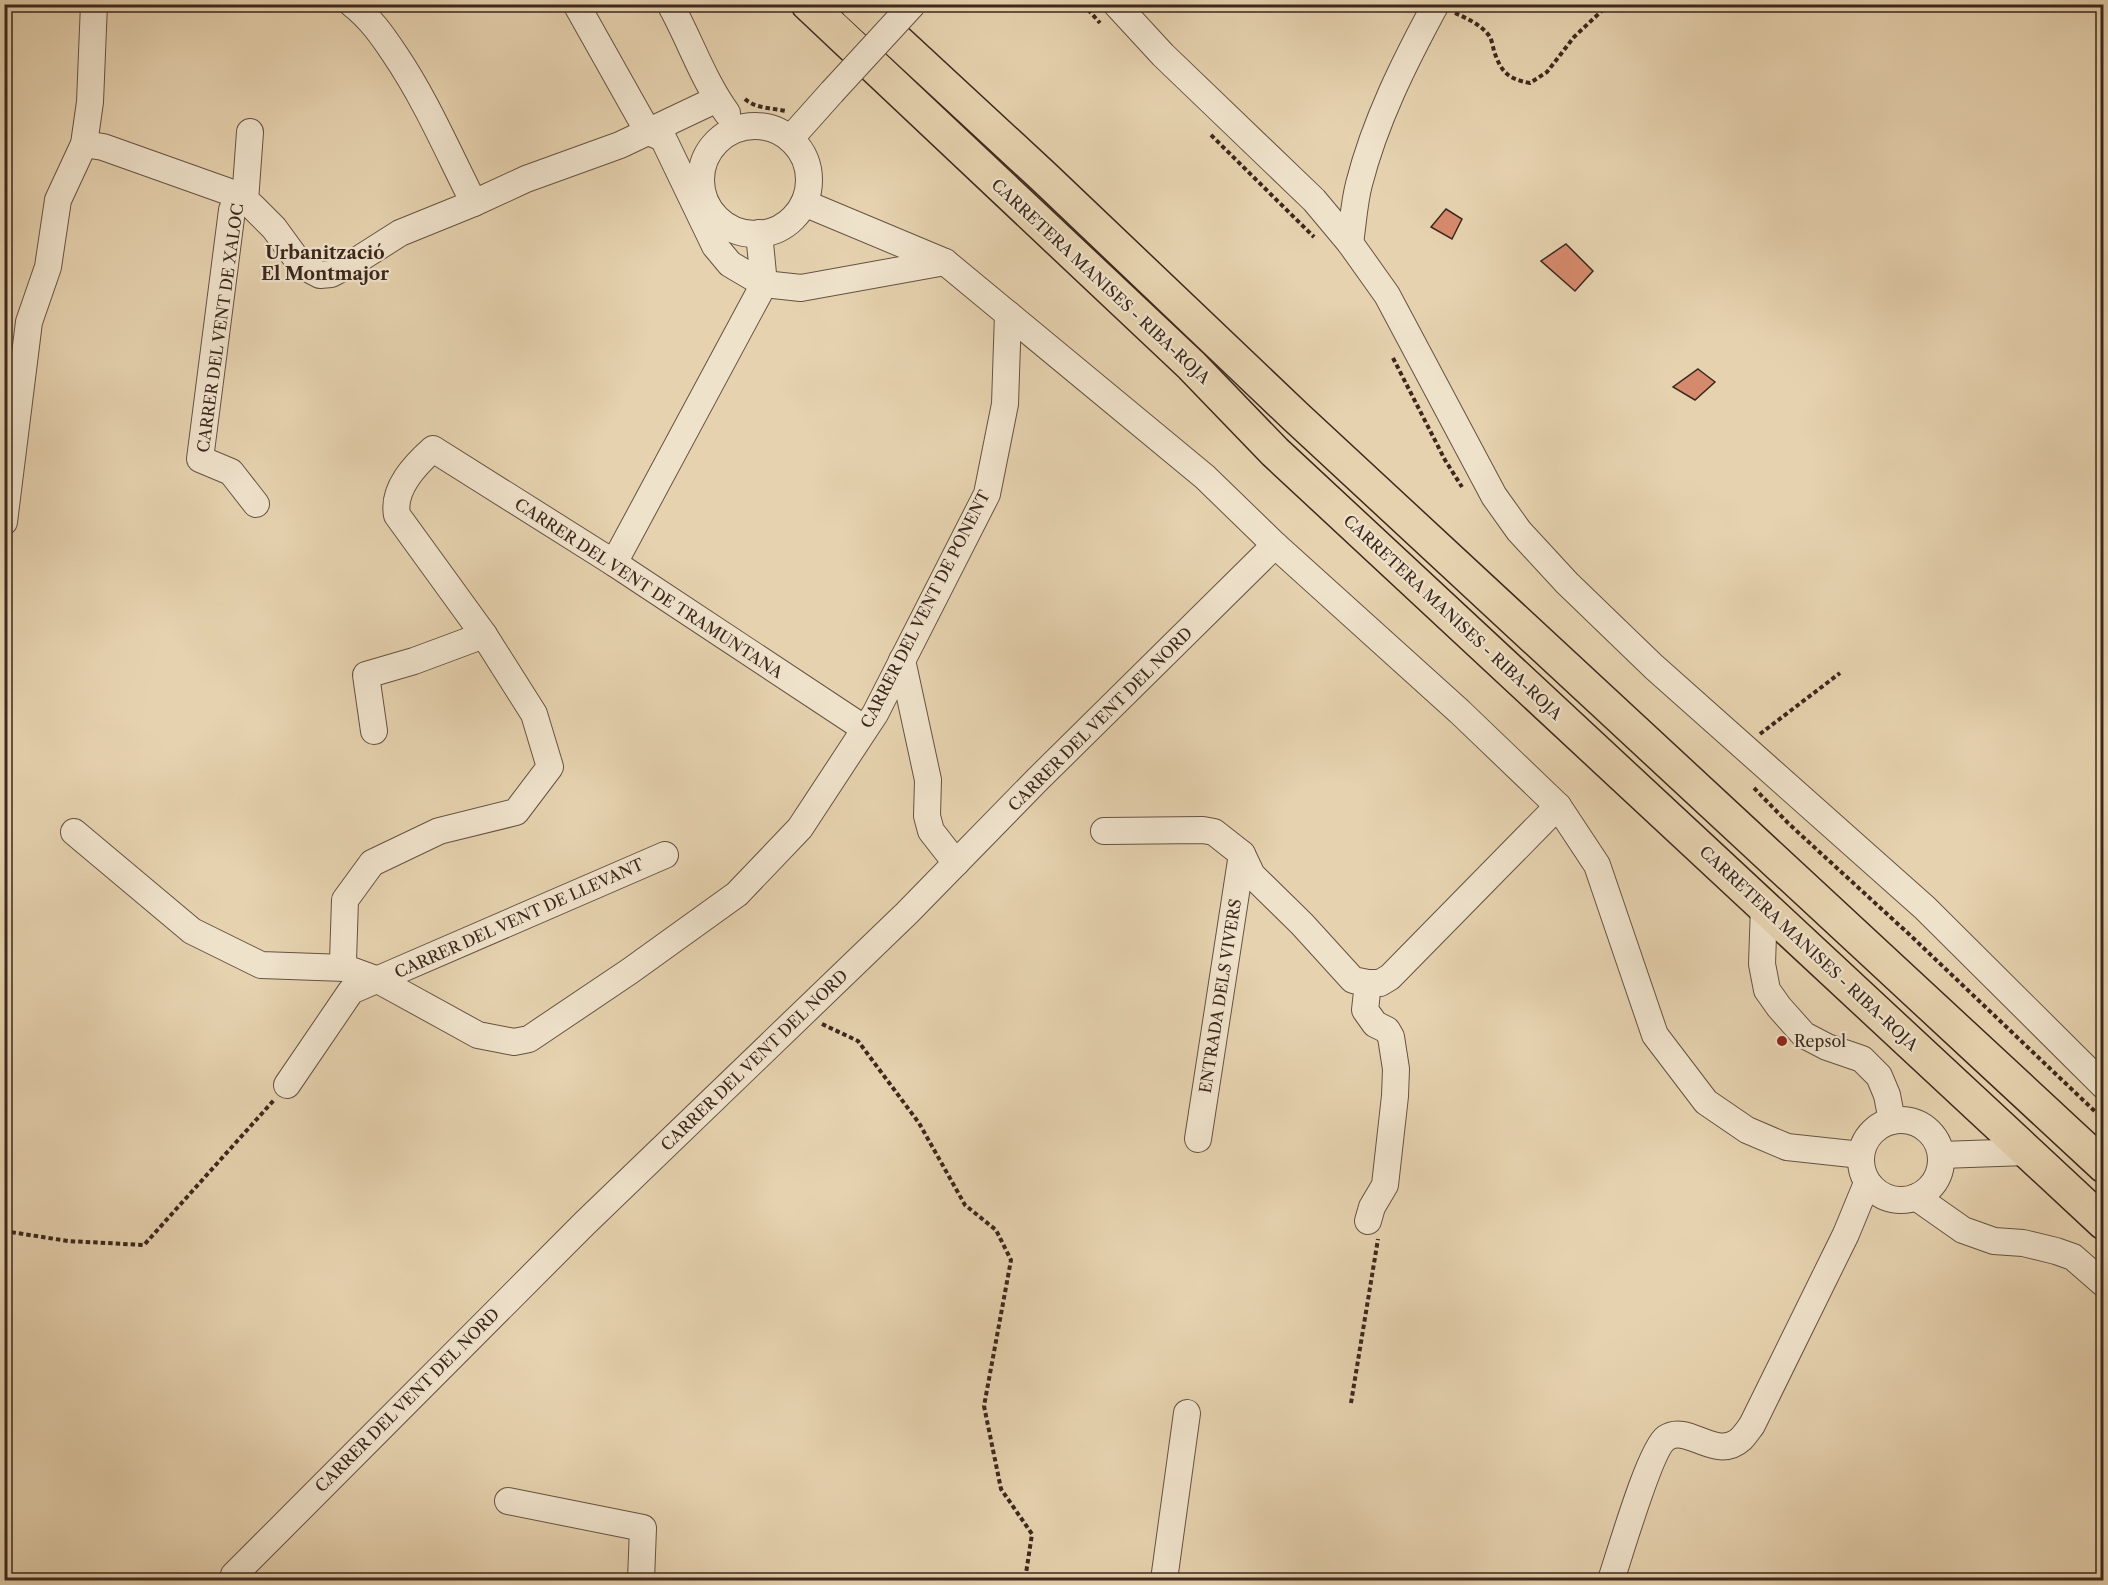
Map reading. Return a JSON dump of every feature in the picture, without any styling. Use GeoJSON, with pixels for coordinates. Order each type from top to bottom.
{"type":"FeatureCollection","features":[{"type":"Feature","properties":{"kind":"main road","name":"CARRETERA MANISES - RIBA-ROJA"},"geometry":{"type":"LineString","coordinates":[[808,4],[1175,351],[1275,452],[2103,1223]]}},
{"type":"Feature","properties":{"kind":"main road"},"geometry":{"type":"LineString","coordinates":[[857,4],[1044,177],[1295,416],[2103,1166]]}},
{"type":"Feature","properties":{"kind":"street"},"geometry":{"type":"LineString","coordinates":[[4,522],[29,322],[48,267],[58,200],[84,144],[90,102],[94,4]]}},
{"type":"Feature","properties":{"kind":"street"},"geometry":{"type":"LineString","coordinates":[[352,4],[374,24],[403,66],[436,122],[474,203]]}},
{"type":"Feature","properties":{"kind":"street"},"geometry":{"type":"LineString","coordinates":[[576,4],[648,132],[663,138],[715,246],[730,264],[764,284],[801,288],[945,262]]}},
{"type":"Feature","properties":{"kind":"street"},"geometry":{"type":"LineString","coordinates":[[670,4],[717,99],[738,128]]}},
{"type":"Feature","properties":{"kind":"street"},"geometry":{"type":"LineString","coordinates":[[790,139],[913,4]]}},
{"type":"Feature","properties":{"kind":"street"},"geometry":{"type":"LineString","coordinates":[[1116,4],[1163,55],[1314,200],[1350,243],[1387,295],[1494,496],[1519,531],[1568,583],[1654,667],[1925,908],[2103,1086]]}},
{"type":"Feature","properties":{"kind":"street"},"geometry":{"type":"LineString","coordinates":[[1350,243],[1359,184],[1380,121],[1414,45],[1435,6]]}},
{"type":"Feature","properties":{"kind":"street"},"geometry":{"type":"LineString","coordinates":[[84,144],[103,147],[241,198],[274,228],[301,265],[320,275],[331,274],[356,261],[400,233],[526,179],[620,145],[717,99]]}},
{"type":"Feature","properties":{"kind":"street"},"geometry":{"type":"LineString","coordinates":[[756,126],[774,129],[790,139],[801,152],[808,168],[809,186],[804,203],[795,215],[783,226],[759,233],[740,232],[723,223],[709,209],[702,191],[701,171],[708,153],[720,138],[738,128],[756,126]]}},
{"type":"Feature","properties":{"kind":"street"},"geometry":{"type":"LineString","coordinates":[[241,198],[250,132]]}},
{"type":"Feature","properties":{"kind":"street","name":"CARRER DEL VENT DE XALOC"},"geometry":{"type":"LineString","coordinates":[[241,198],[232,210],[200,459],[231,472],[256,504]]}},
{"type":"Feature","properties":{"kind":"street"},"geometry":{"type":"LineString","coordinates":[[804,203],[945,262],[1205,477],[1275,545],[1460,712],[1558,806],[1597,865],[1655,1035],[1706,1102],[1748,1130],[1787,1147],[1861,1155]]}},
{"type":"Feature","properties":{"kind":"street"},"geometry":{"type":"LineString","coordinates":[[614,563],[764,284],[759,233]]}},
{"type":"Feature","properties":{"kind":"street","name":"CARRER DEL VENT DE PONENT"},"geometry":{"type":"LineString","coordinates":[[378,980],[478,1035],[514,1042],[529,1039],[737,894],[800,828],[875,714],[987,494],[1005,404],[1008,314]]}},
{"type":"Feature","properties":{"kind":"street","name":"CARRER DEL VENT DE TRAMUNTANA"},"geometry":{"type":"LineString","coordinates":[[484,635],[398,515],[396,508],[400,490],[417,463],[433,449],[614,563],[865,729]]}},
{"type":"Feature","properties":{"kind":"street","name":"CARRER DEL VENT DEL NORD"},"geometry":{"type":"LineString","coordinates":[[234,1575],[585,1223],[956,863],[1275,545]]}},
{"type":"Feature","properties":{"kind":"street"},"geometry":{"type":"LineString","coordinates":[[345,968],[343,961],[345,900],[372,863],[439,831],[516,812],[550,767],[534,714],[484,635],[414,661],[366,675],[374,731]]}},
{"type":"Feature","properties":{"kind":"street"},"geometry":{"type":"LineString","coordinates":[[902,660],[928,780],[927,816],[932,831],[956,863]]}},
{"type":"Feature","properties":{"kind":"street"},"geometry":{"type":"LineString","coordinates":[[1104,831],[1203,830],[1214,832],[1242,854],[1252,875],[1302,924],[1353,980],[1380,983],[1390,977],[1558,806]]}},
{"type":"Feature","properties":{"kind":"street","name":"CARRER DEL VENT DE LLEVANT"},"geometry":{"type":"LineString","coordinates":[[74,832],[192,931],[261,965],[345,968],[378,980],[665,855]]}},
{"type":"Feature","properties":{"kind":"street","name":"ENTRADA DELS VIVERS"},"geometry":{"type":"LineString","coordinates":[[1198,1139],[1242,854]]}},
{"type":"Feature","properties":{"kind":"street"},"geometry":{"type":"LineString","coordinates":[[1764,906],[1762,964],[1767,990],[1804,1035],[1827,1047],[1863,1059],[1871,1067],[1879,1076],[1887,1095],[1892,1121]]}},
{"type":"Feature","properties":{"kind":"street"},"geometry":{"type":"LineString","coordinates":[[287,1085],[351,991],[378,980]]}},
{"type":"Feature","properties":{"kind":"street"},"geometry":{"type":"LineString","coordinates":[[1368,983],[1365,1010],[1375,1024],[1387,1030],[1391,1037],[1396,1069],[1385,1185],[1372,1207],[1368,1221]]}},
{"type":"Feature","properties":{"kind":"street"},"geometry":{"type":"LineString","coordinates":[[1892,1121],[1913,1121],[1926,1129],[1936,1140],[1941,1155],[1941,1168],[1936,1180],[1928,1191],[1916,1197],[1898,1200],[1881,1195],[1867,1183],[1863,1174],[1861,1155],[1865,1141],[1874,1130],[1892,1121]]}},
{"type":"Feature","properties":{"kind":"street"},"geometry":{"type":"LineString","coordinates":[[1941,1155],[2027,1152]]}},
{"type":"Feature","properties":{"kind":"street"},"geometry":{"type":"LineString","coordinates":[[1611,1581],[1635,1505],[1660,1444],[1673,1435],[1680,1434],[1717,1447],[1727,1446],[1740,1441],[1752,1425],[1846,1234],[1867,1183]]}},
{"type":"Feature","properties":{"kind":"street"},"geometry":{"type":"LineString","coordinates":[[1916,1197],[1963,1230],[1994,1241],[2023,1243],[2073,1257],[2103,1284]]}},
{"type":"Feature","properties":{"kind":"street"},"geometry":{"type":"LineString","coordinates":[[1164,1581],[1187,1413]]}},
{"type":"Feature","properties":{"kind":"street"},"geometry":{"type":"LineString","coordinates":[[508,1501],[643,1528],[641,1581]]}},
{"type":"Feature","properties":{"kind":"path"},"geometry":{"type":"LineString","coordinates":[[1435,6],[1473,21],[1489,37],[1504,73],[1515,80],[1530,83],[1547,72],[1574,38],[1608,4]]}},
{"type":"Feature","properties":{"kind":"path"},"geometry":{"type":"LineString","coordinates":[[742,96],[750,103],[770,110],[791,112]]}},
{"type":"Feature","properties":{"kind":"path"},"geometry":{"type":"LineString","coordinates":[[1745,747],[1775,721],[1840,673]]}},
{"type":"Feature","properties":{"kind":"path"},"geometry":{"type":"LineString","coordinates":[[801,1014],[858,1041],[919,1123],[965,1205],[996,1230],[1011,1260],[984,1406],[1001,1489],[1032,1534],[1025,1581]]}},
{"type":"Feature","properties":{"kind":"path"},"geometry":{"type":"LineString","coordinates":[[4,1231],[68,1241],[144,1245],[287,1085]]}},
{"type":"Feature","properties":{"kind":"path"},"geometry":{"type":"LineString","coordinates":[[1351,1403],[1380,1228],[1378,1196]]}},
{"type":"Feature","properties":{"kind":"building"},"geometry":{"type":"Polygon","coordinates":[[[1446,209],[1462,219],[1452,239],[1431,227],[1446,209]]]}},
{"type":"Feature","properties":{"kind":"building"},"geometry":{"type":"Polygon","coordinates":[[[1566,244],[1593,271],[1575,291],[1541,261],[1566,244]]]}},
{"type":"Feature","properties":{"kind":"building"},"geometry":{"type":"Polygon","coordinates":[[[1698,369],[1715,382],[1695,400],[1673,387],[1698,369]]]}},
{"type":"Feature","properties":{"kind":"place","name":"Repsol"},"geometry":{"type":"Point","coordinates":[1782,1041]}},
{"type":"Feature","properties":{"kind":"district","name":"Urbanització El Montmajor"},"geometry":{"type":"Point","coordinates":[325,263]}}]}
